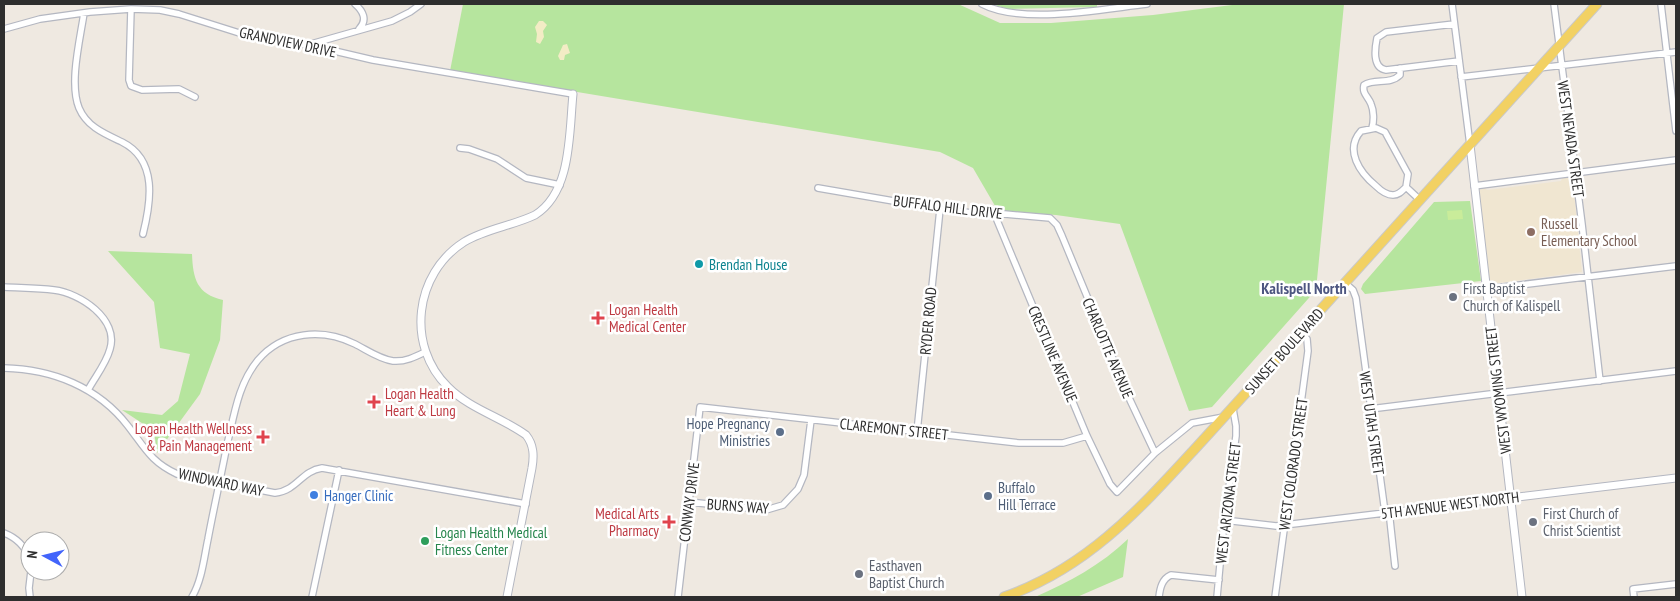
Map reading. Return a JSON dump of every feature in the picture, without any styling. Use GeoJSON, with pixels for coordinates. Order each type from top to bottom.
{"type":"FeatureCollection","features":[{"type":"Feature","properties":{"kind":"main road","name":"SUNSET BOULEVARD"},"geometry":{"type":"LineString","coordinates":[[1004,597],[1052,576],[1082,558],[1139,510],[1233,409],[1597,4]]}},
{"type":"Feature","properties":{"kind":"street"},"geometry":{"type":"LineString","coordinates":[[355,4],[362,12],[364,20],[358,30]]}},
{"type":"Feature","properties":{"kind":"street"},"geometry":{"type":"LineString","coordinates":[[309,45],[392,21],[421,4]]}},
{"type":"Feature","properties":{"kind":"street"},"geometry":{"type":"LineString","coordinates":[[982,4],[999,11],[1026,14],[1147,4]]}},
{"type":"Feature","properties":{"kind":"street","name":"WEST WYOMING STREET"},"geometry":{"type":"LineString","coordinates":[[1452,4],[1522,597]]}},
{"type":"Feature","properties":{"kind":"street","name":"WEST NEVADA STREET"},"geometry":{"type":"LineString","coordinates":[[1554,4],[1600,381]]}},
{"type":"Feature","properties":{"kind":"street"},"geometry":{"type":"LineString","coordinates":[[1662,4],[1676,131]]}},
{"type":"Feature","properties":{"kind":"street"},"geometry":{"type":"LineString","coordinates":[[130,9],[129,80],[131,86],[142,90],[179,89],[195,97]]}},
{"type":"Feature","properties":{"kind":"street","name":"GRANDVIEW DRIVE"},"geometry":{"type":"LineString","coordinates":[[4,29],[40,19],[84,13],[130,9],[169,12],[252,37],[309,45],[373,60],[573,94]]}},
{"type":"Feature","properties":{"kind":"street"},"geometry":{"type":"LineString","coordinates":[[84,13],[76,85],[77,102],[90,124],[100,132],[133,149],[144,163],[148,174],[149,199],[143,234]]}},
{"type":"Feature","properties":{"kind":"street"},"geometry":{"type":"LineString","coordinates":[[1454,24],[1390,31],[1380,36],[1376,42],[1376,60],[1378,66],[1382,69],[1459,61]]}},
{"type":"Feature","properties":{"kind":"street"},"geometry":{"type":"LineString","coordinates":[[1461,77],[1676,52]]}},
{"type":"Feature","properties":{"kind":"street"},"geometry":{"type":"LineString","coordinates":[[1372,128],[1374,121],[1371,105],[1364,93],[1364,85],[1370,82],[1396,79],[1400,75],[1400,68]]}},
{"type":"Feature","properties":{"kind":"street"},"geometry":{"type":"LineString","coordinates":[[507,597],[534,459],[530,440],[520,430],[470,404],[448,388],[433,369],[421,338],[420,327],[423,302],[430,280],[444,259],[457,247],[471,238],[527,219],[541,211],[552,200],[560,185],[568,141],[573,94]]}},
{"type":"Feature","properties":{"kind":"street"},"geometry":{"type":"LineString","coordinates":[[1372,128],[1382,130],[1390,139],[1408,174],[1406,187],[1397,194],[1388,194],[1372,183],[1356,164],[1355,150],[1358,136],[1363,130],[1372,128]]}},
{"type":"Feature","properties":{"kind":"street"},"geometry":{"type":"LineString","coordinates":[[460,148],[497,159],[526,178],[560,185]]}},
{"type":"Feature","properties":{"kind":"street"},"geometry":{"type":"LineString","coordinates":[[1474,186],[1676,160]]}},
{"type":"Feature","properties":{"kind":"street"},"geometry":{"type":"LineString","coordinates":[[1406,187],[1420,200]]}},
{"type":"Feature","properties":{"kind":"street","name":"BUFFALO HILL DRIVE"},"geometry":{"type":"LineString","coordinates":[[818,188],[940,209],[988,215],[994,213],[1050,218],[1057,225],[1065,242]]}},
{"type":"Feature","properties":{"kind":"street","name":"RYDER ROAD"},"geometry":{"type":"LineString","coordinates":[[917,432],[940,209]]}},
{"type":"Feature","properties":{"kind":"street","name":"CRESTLINE AVENUE"},"geometry":{"type":"LineString","coordinates":[[994,213],[1110,484],[1117,492],[1155,453]]}},
{"type":"Feature","properties":{"kind":"street","name":"CHARLOTTE AVENUE"},"geometry":{"type":"LineString","coordinates":[[1065,242],[1126,391],[1155,453]]}},
{"type":"Feature","properties":{"kind":"street"},"geometry":{"type":"LineString","coordinates":[[1486,290],[1676,266]]}},
{"type":"Feature","properties":{"kind":"street","name":"WEST UTAH STREET"},"geometry":{"type":"LineString","coordinates":[[1345,283],[1353,290],[1356,298],[1370,409],[1387,513],[1390,520],[1395,566]]}},
{"type":"Feature","properties":{"kind":"street"},"geometry":{"type":"LineString","coordinates":[[4,287],[62,292],[86,304],[100,314],[109,327],[112,343],[108,357],[88,390]]}},
{"type":"Feature","properties":{"kind":"street","name":"WEST COLORADO STREET"},"geometry":{"type":"LineString","coordinates":[[1275,597],[1308,351],[1307,339],[1301,332]]}},
{"type":"Feature","properties":{"kind":"street"},"geometry":{"type":"LineString","coordinates":[[192,597],[202,567],[219,483],[242,388],[253,367],[270,349],[291,338],[306,334],[320,334],[345,339],[378,356],[394,361],[412,359],[426,352]]}},
{"type":"Feature","properties":{"kind":"street","name":"WINDWARD WAY"},"geometry":{"type":"LineString","coordinates":[[4,368],[48,373],[88,390],[111,407],[128,426],[144,450],[165,468],[177,474],[276,494],[295,486],[309,471],[322,468],[526,504]]}},
{"type":"Feature","properties":{"kind":"street"},"geometry":{"type":"LineString","coordinates":[[1370,409],[1676,371]]}},
{"type":"Feature","properties":{"kind":"street","name":"CLAREMONT STREET"},"geometry":{"type":"LineString","coordinates":[[700,407],[917,432],[1042,444],[1063,443],[1088,436]]}},
{"type":"Feature","properties":{"kind":"street","name":"CONWAY DRIVE"},"geometry":{"type":"LineString","coordinates":[[678,597],[700,407]]}},
{"type":"Feature","properties":{"kind":"street","name":"WEST ARIZONA STREET"},"geometry":{"type":"LineString","coordinates":[[1217,597],[1224,520],[1236,436],[1233,409]]}},
{"type":"Feature","properties":{"kind":"street"},"geometry":{"type":"LineString","coordinates":[[1155,453],[1192,423],[1226,416]]}},
{"type":"Feature","properties":{"kind":"street","name":"BURNS WAY"},"geometry":{"type":"LineString","coordinates":[[689,502],[766,510],[783,505],[798,489],[804,475],[812,420]]}},
{"type":"Feature","properties":{"kind":"street"},"geometry":{"type":"LineString","coordinates":[[312,597],[339,470]]}},
{"type":"Feature","properties":{"kind":"street","name":"5TH AVENUE WEST NORTH"},"geometry":{"type":"LineString","coordinates":[[1224,520],[1265,526],[1284,526],[1676,478]]}},
{"type":"Feature","properties":{"kind":"street"},"geometry":{"type":"LineString","coordinates":[[4,533],[20,543]]}},
{"type":"Feature","properties":{"kind":"street"},"geometry":{"type":"LineString","coordinates":[[1159,597],[1163,582],[1166,577],[1171,575],[1219,580]]}},
{"type":"Feature","properties":{"kind":"street"},"geometry":{"type":"LineString","coordinates":[[30,581],[30,597]]}},
{"type":"Feature","properties":{"kind":"street"},"geometry":{"type":"LineString","coordinates":[[1634,597],[1633,589],[1676,584]]}},
{"type":"Feature","properties":{"kind":"shaded area","name":"Russell Elementary School"},"geometry":{"type":"Polygon","coordinates":[[[1562,178],[1571,178],[1573,182],[1582,272],[1491,284],[1489,281],[1479,190],[1561,181],[1562,178]]]}},
{"type":"Feature","properties":{"kind":"green space"},"geometry":{"type":"Polygon","coordinates":[[[463,4],[958,4],[1000,23],[1051,23],[1153,15],[1240,4],[1344,4],[1316,290],[1212,407],[1189,411],[1120,224],[1056,215],[998,211],[973,168],[940,152],[450,71],[463,4]]]}},
{"type":"Feature","properties":{"kind":"green space"},"geometry":{"type":"Polygon","coordinates":[[[992,4],[1097,4],[1097,7],[1008,9],[992,4]]]}},
{"type":"Feature","properties":{"kind":"green space"},"geometry":{"type":"Polygon","coordinates":[[[1470,201],[1481,281],[1365,294],[1361,289],[1363,284],[1434,202],[1470,201]]]}},
{"type":"Feature","properties":{"kind":"green space"},"geometry":{"type":"Polygon","coordinates":[[[1462,210],[1463,219],[1448,220],[1447,211],[1462,210]]]}},
{"type":"Feature","properties":{"kind":"green space"},"geometry":{"type":"Polygon","coordinates":[[[108,251],[192,254],[195,278],[198,284],[207,294],[223,300],[220,340],[200,394],[157,453],[154,431],[122,410],[162,415],[178,401],[190,354],[160,348],[154,302],[108,251]]]}},
{"type":"Feature","properties":{"kind":"green space"},"geometry":{"type":"Polygon","coordinates":[[[1128,539],[1123,577],[1077,597],[1035,597],[1084,572],[1107,557],[1128,539]]]}},
{"type":"Feature","properties":{"kind":"sand"},"geometry":{"type":"Polygon","coordinates":[[[539,21],[543,21],[547,25],[543,31],[544,37],[540,44],[536,42],[537,34],[535,27],[539,21]]]}},
{"type":"Feature","properties":{"kind":"sand"},"geometry":{"type":"Polygon","coordinates":[[[567,44],[570,53],[565,55],[564,60],[560,60],[558,56],[563,45],[567,44]]]}},
{"type":"Feature","properties":{"kind":"place","name":"Russell Elementary School"},"geometry":{"type":"Point","coordinates":[1531,232]}},
{"type":"Feature","properties":{"kind":"place","name":"Brendan House"},"geometry":{"type":"Point","coordinates":[699,264]}},
{"type":"Feature","properties":{"kind":"place","name":"First Baptist Church of Kalispell"},"geometry":{"type":"Point","coordinates":[1453,297]}},
{"type":"Feature","properties":{"kind":"place","name":"Logan Health Medical Center"},"geometry":{"type":"Point","coordinates":[598,318]}},
{"type":"Feature","properties":{"kind":"place","name":"Logan Health Heart & Lung"},"geometry":{"type":"Point","coordinates":[374,402]}},
{"type":"Feature","properties":{"kind":"place","name":"Hope Pregnancy Ministries"},"geometry":{"type":"Point","coordinates":[780,432]}},
{"type":"Feature","properties":{"kind":"place","name":"Logan Health Wellness & Pain Management"},"geometry":{"type":"Point","coordinates":[263,437]}},
{"type":"Feature","properties":{"kind":"place","name":"Hanger Clinic"},"geometry":{"type":"Point","coordinates":[314,495]}},
{"type":"Feature","properties":{"kind":"place","name":"Buffalo Hill Terrace"},"geometry":{"type":"Point","coordinates":[988,496]}},
{"type":"Feature","properties":{"kind":"place","name":"Medical Arts Pharmacy"},"geometry":{"type":"Point","coordinates":[669,522]}},
{"type":"Feature","properties":{"kind":"place","name":"First Church of Christ Scientist"},"geometry":{"type":"Point","coordinates":[1533,522]}},
{"type":"Feature","properties":{"kind":"place","name":"Logan Health Medical Fitness Center"},"geometry":{"type":"Point","coordinates":[425,541]}},
{"type":"Feature","properties":{"kind":"place","name":"Easthaven Baptist Church"},"geometry":{"type":"Point","coordinates":[859,574]}},
{"type":"Feature","properties":{"kind":"district","name":"Kalispell North"},"geometry":{"type":"Point","coordinates":[1304,288]}}]}
